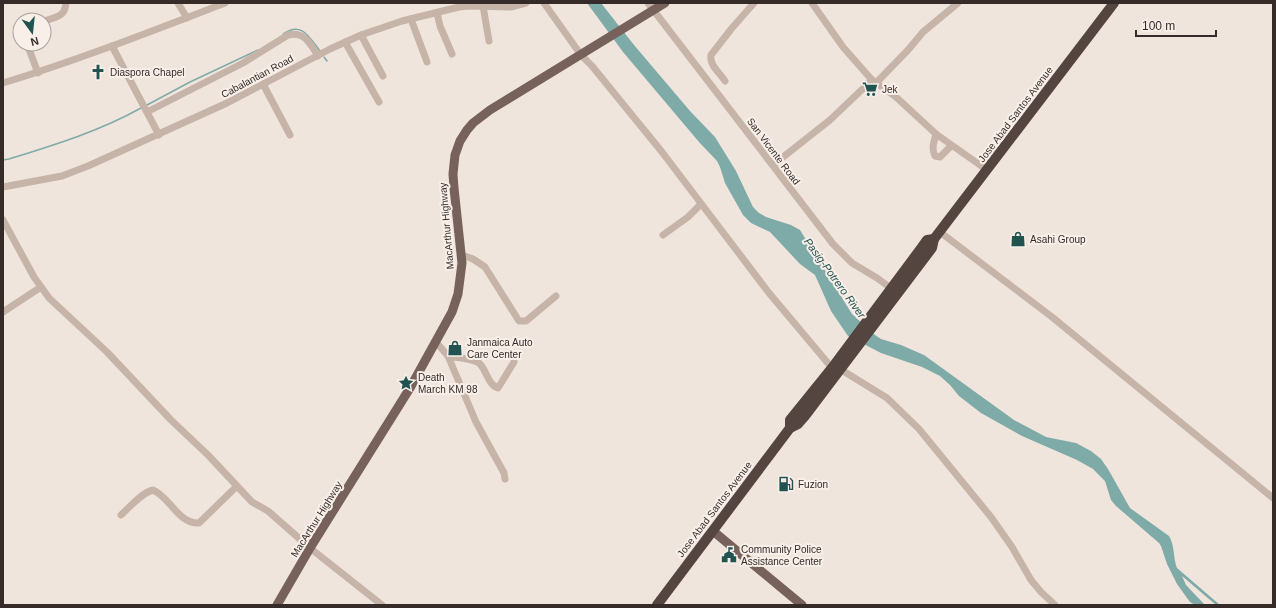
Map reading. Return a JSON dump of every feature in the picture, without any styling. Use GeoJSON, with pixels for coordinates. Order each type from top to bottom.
{"type":"FeatureCollection","features":[{"type":"Feature","properties":{"kind":"highway","name":"Jose Abad Santos Avenue"},"geometry":{"type":"LineString","coordinates":[[657,605],[790,428],[798,424],[805,416],[927,240],[937,235],[1114,3]]}},
{"type":"Feature","properties":{"kind":"main road","name":"MacArthur Highway"},"geometry":{"type":"LineString","coordinates":[[277,605],[310,548],[398,407],[452,312],[461,278],[462,255],[453,174],[455,155],[460,141],[467,130],[490,110],[582,54],[651,8],[665,3]]}},
{"type":"Feature","properties":{"kind":"main road"},"geometry":{"type":"LineString","coordinates":[[713,531],[802,605]]}},
{"type":"Feature","properties":{"kind":"street"},"geometry":{"type":"LineString","coordinates":[[52,18],[62,15],[66,10],[66,3]]}},
{"type":"Feature","properties":{"kind":"street"},"geometry":{"type":"LineString","coordinates":[[178,3],[187,18]]}},
{"type":"Feature","properties":{"kind":"street"},"geometry":{"type":"LineString","coordinates":[[3,83],[38,73],[225,3]]}},
{"type":"Feature","properties":{"kind":"street","name":"Cabalantian Road"},"geometry":{"type":"LineString","coordinates":[[3,187],[62,176],[88,166],[228,103],[361,35],[458,5],[511,7],[526,3]]}},
{"type":"Feature","properties":{"kind":"street"},"geometry":{"type":"LineString","coordinates":[[544,3],[582,54],[662,152],[770,293],[838,367],[887,398],[919,429],[991,517],[1012,547],[1031,580],[1055,605]]}},
{"type":"Feature","properties":{"kind":"street"},"geometry":{"type":"LineString","coordinates":[[725,81],[712,63],[711,55],[754,3]]}},
{"type":"Feature","properties":{"kind":"street"},"geometry":{"type":"LineString","coordinates":[[812,3],[843,47],[874,81],[896,97],[951,146],[987,170]]}},
{"type":"Feature","properties":{"kind":"street"},"geometry":{"type":"LineString","coordinates":[[773,165],[830,120],[908,50],[923,32],[958,3]]}},
{"type":"Feature","properties":{"kind":"street"},"geometry":{"type":"LineString","coordinates":[[483,6],[489,41]]}},
{"type":"Feature","properties":{"kind":"street","name":"San Vicente Road"},"geometry":{"type":"LineString","coordinates":[[651,8],[833,244],[852,264],[877,278],[892,292]]}},
{"type":"Feature","properties":{"kind":"street"},"geometry":{"type":"LineString","coordinates":[[437,12],[440,26],[452,54]]}},
{"type":"Feature","properties":{"kind":"street"},"geometry":{"type":"LineString","coordinates":[[411,19],[427,62]]}},
{"type":"Feature","properties":{"kind":"street"},"geometry":{"type":"LineString","coordinates":[[146,110],[253,58],[288,35],[295,33],[305,38],[318,56]]}},
{"type":"Feature","properties":{"kind":"street"},"geometry":{"type":"LineString","coordinates":[[361,35],[383,76]]}},
{"type":"Feature","properties":{"kind":"street"},"geometry":{"type":"LineString","coordinates":[[345,42],[379,102]]}},
{"type":"Feature","properties":{"kind":"street"},"geometry":{"type":"LineString","coordinates":[[112,46],[159,135]]}},
{"type":"Feature","properties":{"kind":"street"},"geometry":{"type":"LineString","coordinates":[[30,52],[38,73]]}},
{"type":"Feature","properties":{"kind":"street"},"geometry":{"type":"LineString","coordinates":[[263,84],[290,135]]}},
{"type":"Feature","properties":{"kind":"street"},"geometry":{"type":"LineString","coordinates":[[936,134],[933,144],[935,156],[940,157],[951,146]]}},
{"type":"Feature","properties":{"kind":"street"},"geometry":{"type":"LineString","coordinates":[[663,235],[688,217],[701,204]]}},
{"type":"Feature","properties":{"kind":"street"},"geometry":{"type":"LineString","coordinates":[[3,220],[24,260],[49,298],[107,352],[171,420],[208,455],[236,487],[252,502],[268,512],[310,548],[382,605]]}},
{"type":"Feature","properties":{"kind":"street"},"geometry":{"type":"LineString","coordinates":[[937,235],[1052,317],[1273,498]]}},
{"type":"Feature","properties":{"kind":"street"},"geometry":{"type":"LineString","coordinates":[[462,255],[485,266],[519,321],[526,321],[532,317],[556,296]]}},
{"type":"Feature","properties":{"kind":"street"},"geometry":{"type":"LineString","coordinates":[[3,312],[41,287]]}},
{"type":"Feature","properties":{"kind":"street"},"geometry":{"type":"LineString","coordinates":[[436,342],[448,356],[476,422],[503,471],[504,479]]}},
{"type":"Feature","properties":{"kind":"street"},"geometry":{"type":"LineString","coordinates":[[448,356],[468,359],[478,363],[491,383],[498,388],[514,362]]}},
{"type":"Feature","properties":{"kind":"street"},"geometry":{"type":"LineString","coordinates":[[121,515],[136,501],[149,491],[153,490],[156,491],[176,512],[194,523],[199,522],[236,487]]}},
{"type":"Feature","properties":{"kind":"water"},"geometry":{"type":"Polygon","coordinates":[[[587,3],[601,3],[634,45],[690,111],[715,137],[736,171],[753,207],[766,217],[791,225],[800,230],[852,314],[881,339],[901,345],[924,355],[1014,420],[1046,437],[1076,443],[1091,451],[1101,459],[1108,469],[1130,508],[1169,536],[1177,568],[1220,605],[1216,605],[1182,576],[1186,585],[1205,605],[1195,605],[1190,602],[1177,584],[1159,543],[1116,506],[1111,500],[1105,481],[1093,469],[1077,460],[1022,436],[981,413],[959,396],[940,376],[922,367],[881,353],[848,336],[831,311],[815,275],[800,264],[770,232],[751,223],[743,215],[725,183],[717,161],[699,142],[623,52],[587,3]]]}},
{"type":"Feature","properties":{"kind":"waterway"},"geometry":{"type":"LineString","coordinates":[[283,34],[290,30],[300,30],[308,36],[320,51]]}},
{"type":"Feature","properties":{"kind":"waterway"},"geometry":{"type":"LineString","coordinates":[[147,105],[190,82],[258,50]]}},
{"type":"Feature","properties":{"kind":"waterway"},"geometry":{"type":"LineString","coordinates":[[324,57],[327,61]]}},
{"type":"Feature","properties":{"kind":"waterway"},"geometry":{"type":"LineString","coordinates":[[3,160],[76,137],[109,124],[141,108]]}},
{"type":"Feature","properties":{"kind":"place","name":"Diaspora Chapel"},"geometry":{"type":"Point","coordinates":[98,72]}},
{"type":"Feature","properties":{"kind":"place","name":"Jek"},"geometry":{"type":"Point","coordinates":[870,89]}},
{"type":"Feature","properties":{"kind":"place","name":"Asahi Group"},"geometry":{"type":"Point","coordinates":[1018,239]}},
{"type":"Feature","properties":{"kind":"place","name":"Janmaica Auto Care Center"},"geometry":{"type":"Point","coordinates":[455,348]}},
{"type":"Feature","properties":{"kind":"place","name":"Death March KM 98"},"geometry":{"type":"Point","coordinates":[406,383]}},
{"type":"Feature","properties":{"kind":"place","name":"Fuzion"},"geometry":{"type":"Point","coordinates":[786,484]}},
{"type":"Feature","properties":{"kind":"place","name":"Community Police Assistance Center"},"geometry":{"type":"Point","coordinates":[729,555]}},
{"type":"Feature","properties":{"kind":"water label","name":"Pasig-Potrero River"},"geometry":{"type":"Point","coordinates":[835,278]}}]}
